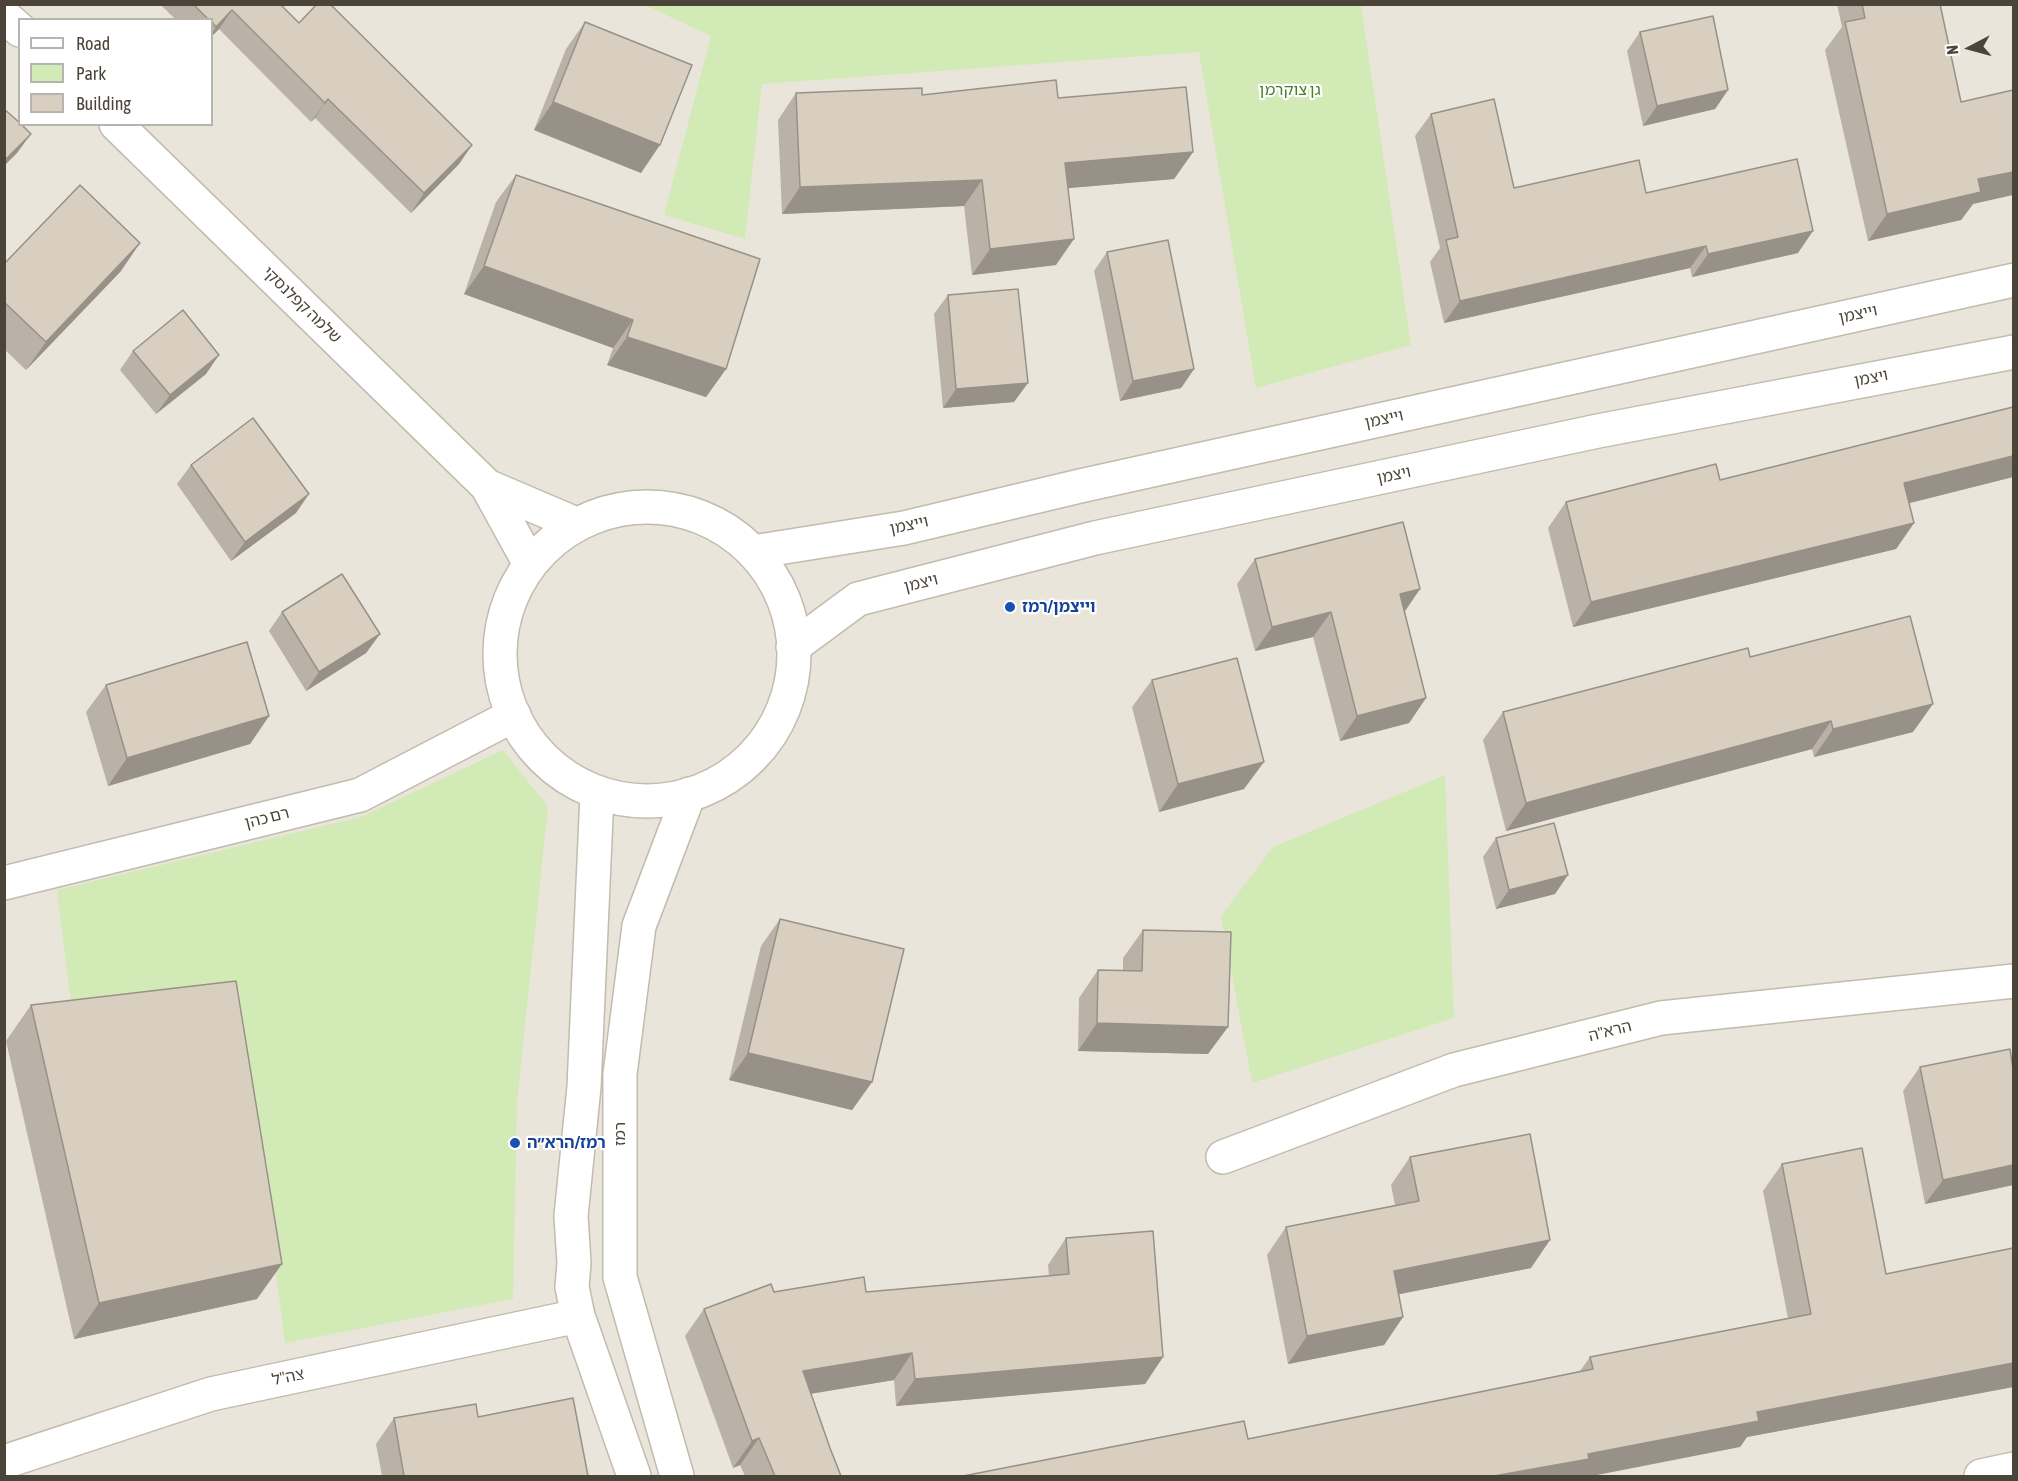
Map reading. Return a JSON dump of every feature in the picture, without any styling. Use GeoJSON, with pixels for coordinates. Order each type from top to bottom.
{"type":"FeatureCollection","features":[{"type":"Feature","properties":{"kind":"street"},"geometry":{"type":"LineString","coordinates":[[4,16],[18,28]]}},
{"type":"Feature","properties":{"kind":"street","name":"שלמה קפלנסקי"},"geometry":{"type":"LineString","coordinates":[[118,126],[488,486]]}},
{"type":"Feature","properties":{"kind":"street","name":"וייצמן"},"geometry":{"type":"LineString","coordinates":[[753,552],[904,528],[1092,483],[2013,280]]}},
{"type":"Feature","properties":{"kind":"street","name":"ויצמן"},"geometry":{"type":"LineString","coordinates":[[794,647],[858,599],[1095,538],[1598,432],[2013,352]]}},
{"type":"Feature","properties":{"kind":"street"},"geometry":{"type":"LineString","coordinates":[[488,486],[576,524]]}},
{"type":"Feature","properties":{"kind":"street"},"geometry":{"type":"LineString","coordinates":[[488,486],[530,564]]}},
{"type":"Feature","properties":{"kind":"street"},"geometry":{"type":"LineString","coordinates":[[658,507],[695,514],[728,531],[753,552],[773,578],[784,604],[794,647],[789,690],[774,728],[746,764],[710,787],[667,800],[634,802],[597,794],[578,785],[550,765],[523,733],[514,715],[507,698],[500,660],[503,624],[514,591],[530,564],[557,537],[576,524],[616,510],[658,507]]}},
{"type":"Feature","properties":{"kind":"street","name":"רם כהן"},"geometry":{"type":"LineString","coordinates":[[4,883],[360,795],[514,715]]}},
{"type":"Feature","properties":{"kind":"street"},"geometry":{"type":"LineString","coordinates":[[597,794],[584,1087],[571,1216],[574,1263],[572,1287],[578,1316],[634,1476]]}},
{"type":"Feature","properties":{"kind":"street","name":"רמז"},"geometry":{"type":"LineString","coordinates":[[677,1476],[620,1277],[620,1074],[639,926],[688,794]]}},
{"type":"Feature","properties":{"kind":"street","name":"הרא\"ה"},"geometry":{"type":"LineString","coordinates":[[1223,1157],[1454,1070],[1661,1018],[2013,981]]}},
{"type":"Feature","properties":{"kind":"street","name":"צה\"ל"},"geometry":{"type":"LineString","coordinates":[[4,1462],[212,1394],[578,1316]]}},
{"type":"Feature","properties":{"kind":"street"},"geometry":{"type":"LineString","coordinates":[[1981,1476],[2013,1469]]}},
{"type":"Feature","properties":{"kind":"shaded area"},"geometry":{"type":"Polygon","coordinates":[[[5,5],[2013,5],[2013,1476],[5,1476],[5,5]]]}},
{"type":"Feature","properties":{"kind":"green space","name":"גן צוקרמן"},"geometry":{"type":"Polygon","coordinates":[[[645,5],[1361,5],[1411,345],[1256,388],[1199,52],[762,84],[745,239],[664,215],[711,36],[645,5]]]}},
{"type":"Feature","properties":{"kind":"green space"},"geometry":{"type":"Polygon","coordinates":[[[503,750],[548,807],[517,1101],[513,1299],[285,1343],[239,990],[72,1009],[57,890],[361,817],[503,750]]]}},
{"type":"Feature","properties":{"kind":"green space"},"geometry":{"type":"Polygon","coordinates":[[[1445,775],[1454,1018],[1252,1083],[1221,916],[1273,847],[1445,775]]]}},
{"type":"Feature","properties":{"kind":"building"},"geometry":{"type":"Polygon","coordinates":[[[193,4],[280,4],[299,23],[317,4],[330,4],[472,145],[424,193],[328,99],[325,103],[232,10],[216,27],[213,18],[207,18],[193,4]]]}},
{"type":"Feature","properties":{"kind":"building"},"geometry":{"type":"Polygon","coordinates":[[[1862,4],[1940,4],[1961,102],[2013,90],[2013,172],[1978,179],[1981,192],[1887,214],[1845,22],[1865,18],[1862,4]]]}},
{"type":"Feature","properties":{"kind":"building"},"geometry":{"type":"Polygon","coordinates":[[[1713,16],[1728,90],[1657,106],[1640,32],[1713,16]]]}},
{"type":"Feature","properties":{"kind":"building"},"geometry":{"type":"Polygon","coordinates":[[[585,22],[692,65],[660,145],[553,102],[585,22]]]}},
{"type":"Feature","properties":{"kind":"building"},"geometry":{"type":"Polygon","coordinates":[[[1056,80],[1058,98],[1186,87],[1193,152],[1065,163],[1074,239],[990,249],[982,180],[800,187],[796,93],[922,88],[922,95],[1056,80]]]}},
{"type":"Feature","properties":{"kind":"building"},"geometry":{"type":"Polygon","coordinates":[[[1494,99],[1514,188],[1639,160],[1646,193],[1797,159],[1813,231],[1708,254],[1706,246],[1460,301],[1446,240],[1458,237],[1431,114],[1494,99]]]}},
{"type":"Feature","properties":{"kind":"building"},"geometry":{"type":"Polygon","coordinates":[[[4,109],[18,121],[18,126],[23,126],[31,134],[4,161],[4,109]]]}},
{"type":"Feature","properties":{"kind":"building"},"geometry":{"type":"Polygon","coordinates":[[[516,175],[760,259],[726,369],[627,337],[633,320],[484,266],[516,175]]]}},
{"type":"Feature","properties":{"kind":"building"},"geometry":{"type":"Polygon","coordinates":[[[80,185],[140,243],[46,342],[4,302],[4,264],[80,185]]]}},
{"type":"Feature","properties":{"kind":"building"},"geometry":{"type":"Polygon","coordinates":[[[1168,240],[1194,369],[1133,381],[1107,252],[1168,240]]]}},
{"type":"Feature","properties":{"kind":"building"},"geometry":{"type":"Polygon","coordinates":[[[1018,289],[1028,383],[956,389],[948,295],[1018,289]]]}},
{"type":"Feature","properties":{"kind":"building"},"geometry":{"type":"Polygon","coordinates":[[[183,310],[219,355],[170,395],[133,351],[183,310]]]}},
{"type":"Feature","properties":{"kind":"building"},"geometry":{"type":"Polygon","coordinates":[[[2013,407],[2013,456],[1904,483],[1914,523],[1591,602],[1566,502],[1716,464],[1720,480],[2013,407]]]}},
{"type":"Feature","properties":{"kind":"building"},"geometry":{"type":"Polygon","coordinates":[[[253,418],[309,494],[245,542],[191,465],[253,418]]]}},
{"type":"Feature","properties":{"kind":"building"},"geometry":{"type":"Polygon","coordinates":[[[1403,522],[1420,589],[1400,594],[1426,698],[1357,716],[1331,612],[1272,627],[1255,559],[1403,522]]]}},
{"type":"Feature","properties":{"kind":"building"},"geometry":{"type":"Polygon","coordinates":[[[342,574],[380,634],[319,672],[282,612],[342,574]]]}},
{"type":"Feature","properties":{"kind":"building"},"geometry":{"type":"Polygon","coordinates":[[[1910,616],[1933,704],[1833,729],[1831,721],[1526,803],[1503,712],[1748,648],[1750,657],[1910,616]]]}},
{"type":"Feature","properties":{"kind":"building"},"geometry":{"type":"Polygon","coordinates":[[[247,642],[269,716],[127,758],[106,685],[247,642]]]}},
{"type":"Feature","properties":{"kind":"building"},"geometry":{"type":"Polygon","coordinates":[[[1237,658],[1264,762],[1178,784],[1152,680],[1237,658]]]}},
{"type":"Feature","properties":{"kind":"building"},"geometry":{"type":"Polygon","coordinates":[[[1554,823],[1568,875],[1509,890],[1496,838],[1554,823]]]}},
{"type":"Feature","properties":{"kind":"building"},"geometry":{"type":"Polygon","coordinates":[[[780,919],[904,949],[872,1082],[748,1053],[780,919]]]}},
{"type":"Feature","properties":{"kind":"building"},"geometry":{"type":"Polygon","coordinates":[[[1143,930],[1231,932],[1228,1027],[1097,1023],[1098,970],[1142,971],[1143,930]]]}},
{"type":"Feature","properties":{"kind":"building"},"geometry":{"type":"Polygon","coordinates":[[[236,981],[282,1264],[99,1303],[31,1005],[236,981]]]}},
{"type":"Feature","properties":{"kind":"building"},"geometry":{"type":"Polygon","coordinates":[[[2010,1049],[2013,1069],[2013,1165],[1943,1180],[1920,1067],[2010,1049]]]}},
{"type":"Feature","properties":{"kind":"building"},"geometry":{"type":"Polygon","coordinates":[[[1530,1134],[1550,1240],[1394,1271],[1403,1317],[1307,1336],[1286,1227],[1419,1201],[1410,1157],[1530,1134]]]}},
{"type":"Feature","properties":{"kind":"building"},"geometry":{"type":"Polygon","coordinates":[[[1862,1148],[1886,1274],[2013,1248],[2013,1363],[1757,1412],[1759,1421],[1588,1454],[1589,1459],[1494,1476],[963,1476],[1244,1421],[1248,1439],[1593,1369],[1590,1357],[1811,1314],[1782,1164],[1862,1148]]]}},
{"type":"Feature","properties":{"kind":"building"},"geometry":{"type":"Polygon","coordinates":[[[1153,1231],[1163,1357],[915,1379],[912,1353],[803,1371],[841,1476],[775,1476],[759,1438],[752,1441],[704,1309],[771,1284],[774,1292],[864,1277],[866,1292],[1069,1274],[1066,1238],[1153,1231]]]}},
{"type":"Feature","properties":{"kind":"building"},"geometry":{"type":"Polygon","coordinates":[[[573,1398],[588,1476],[404,1476],[394,1418],[476,1404],[478,1417],[573,1398]]]}},
{"type":"Feature","properties":{"kind":"place","name":"וייצמן/רמז"},"geometry":{"type":"Point","coordinates":[1010,607]}},
{"type":"Feature","properties":{"kind":"place","name":"רמז/הרא״ה"},"geometry":{"type":"Point","coordinates":[515,1143]}}]}
